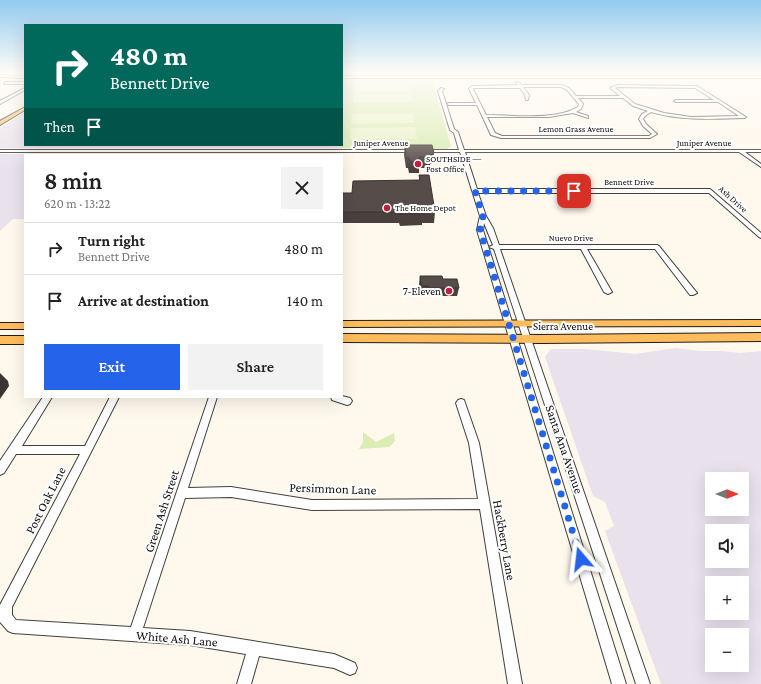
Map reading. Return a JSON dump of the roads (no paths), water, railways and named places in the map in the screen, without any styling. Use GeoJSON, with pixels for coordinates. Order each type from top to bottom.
{"type":"FeatureCollection","features":[{"type":"Feature","properties":{"kind":"main road"},"geometry":{"type":"LineString","coordinates":[[0,118],[22,105]]}},
{"type":"Feature","properties":{"kind":"main road"},"geometry":{"type":"LineString","coordinates":[[0,124],[24,109]]}},
{"type":"Feature","properties":{"kind":"main road","name":"Sierra Avenue"},"geometry":{"type":"LineString","coordinates":[[343,324],[761,323]]}},
{"type":"Feature","properties":{"kind":"main road"},"geometry":{"type":"LineString","coordinates":[[0,326],[24,326]]}},
{"type":"Feature","properties":{"kind":"main road"},"geometry":{"type":"LineString","coordinates":[[0,330],[24,326]]}},
{"type":"Feature","properties":{"kind":"main road","name":"Sierra Avenue"},"geometry":{"type":"LineString","coordinates":[[343,338],[761,337]]}},
{"type":"Feature","properties":{"kind":"main road"},"geometry":{"type":"LineString","coordinates":[[0,340],[24,340]]}},
{"type":"Feature","properties":{"kind":"street","name":"Santa Ana Avenue"},"geometry":{"type":"LineString","coordinates":[[444,105],[452,130],[456,132]]}},
{"type":"Feature","properties":{"kind":"street","name":"Santa Ana Avenue"},"geometry":{"type":"LineString","coordinates":[[449,105],[458,130],[456,132],[483,216],[490,228],[643,684]]}},
{"type":"Feature","properties":{"kind":"street"},"geometry":{"type":"LineString","coordinates":[[479,105],[484,116],[553,116],[573,112],[579,109],[580,105]]}},
{"type":"Feature","properties":{"kind":"street"},"geometry":{"type":"LineString","coordinates":[[634,105],[650,111],[691,118],[744,117],[725,105]]}},
{"type":"Feature","properties":{"kind":"street","name":"Lemon Grass Avenue"},"geometry":{"type":"LineString","coordinates":[[484,116],[492,134],[498,136],[650,137],[654,135],[642,120],[643,115],[650,111]]}},
{"type":"Feature","properties":{"kind":"street"},"geometry":{"type":"LineString","coordinates":[[573,112],[587,117]]}},
{"type":"Feature","properties":{"kind":"street"},"geometry":{"type":"LineString","coordinates":[[575,136],[587,151]]}},
{"type":"Feature","properties":{"kind":"street","name":"Juniper Avenue"},"geometry":{"type":"LineString","coordinates":[[0,151],[761,151]]}},
{"type":"Feature","properties":{"kind":"street"},"geometry":{"type":"LineString","coordinates":[[740,151],[761,166]]}},
{"type":"Feature","properties":{"kind":"street","name":"Bennett Drive"},"geometry":{"type":"LineString","coordinates":[[475,191],[710,191]]}},
{"type":"Feature","properties":{"kind":"street","name":"Ash Drive"},"geometry":{"type":"LineString","coordinates":[[710,191],[761,236]]}},
{"type":"Feature","properties":{"kind":"street","name":"Santa Ana Avenue"},"geometry":{"type":"LineString","coordinates":[[483,216],[480,230],[619,684]]}},
{"type":"Feature","properties":{"kind":"street","name":"Nuevo Drive"},"geometry":{"type":"LineString","coordinates":[[486,247],[657,247],[693,293]]}},
{"type":"Feature","properties":{"kind":"street"},"geometry":{"type":"LineString","coordinates":[[583,247],[608,292]]}},
{"type":"Feature","properties":{"kind":"street"},"geometry":{"type":"LineString","coordinates":[[0,470],[47,398]]}},
{"type":"Feature","properties":{"kind":"street","name":"Post Oak Lane"},"geometry":{"type":"LineString","coordinates":[[5,618],[6,606],[114,398]]}},
{"type":"Feature","properties":{"kind":"street","name":"Green Ash Street"},"geometry":{"type":"LineString","coordinates":[[135,634],[213,398]]}},
{"type":"Feature","properties":{"kind":"street"},"geometry":{"type":"LineString","coordinates":[[339,398],[347,400]]}},
{"type":"Feature","properties":{"kind":"street","name":"Hackberry Lane"},"geometry":{"type":"LineString","coordinates":[[461,403],[473,438],[515,684]]}},
{"type":"Feature","properties":{"kind":"street"},"geometry":{"type":"LineString","coordinates":[[13,450],[87,450]]}},
{"type":"Feature","properties":{"kind":"street","name":"Persimmon Lane"},"geometry":{"type":"LineString","coordinates":[[182,493],[231,492],[312,504],[484,504]]}},
{"type":"Feature","properties":{"kind":"street","name":"White Ash Lane"},"geometry":{"type":"LineString","coordinates":[[5,618],[13,626],[210,640],[334,661],[350,668]]}},
{"type":"Feature","properties":{"kind":"street"},"geometry":{"type":"LineString","coordinates":[[244,684],[255,648]]}},
{"type":"Feature","properties":{"kind":"place","name":"SOUTHSIDE — Post Office"},"geometry":{"type":"Point","coordinates":[418,164]}},
{"type":"Feature","properties":{"kind":"place","name":"The Home Depot"},"geometry":{"type":"Point","coordinates":[387,208]}},
{"type":"Feature","properties":{"kind":"place","name":"7-Eleven"},"geometry":{"type":"Point","coordinates":[449,291]}}]}
